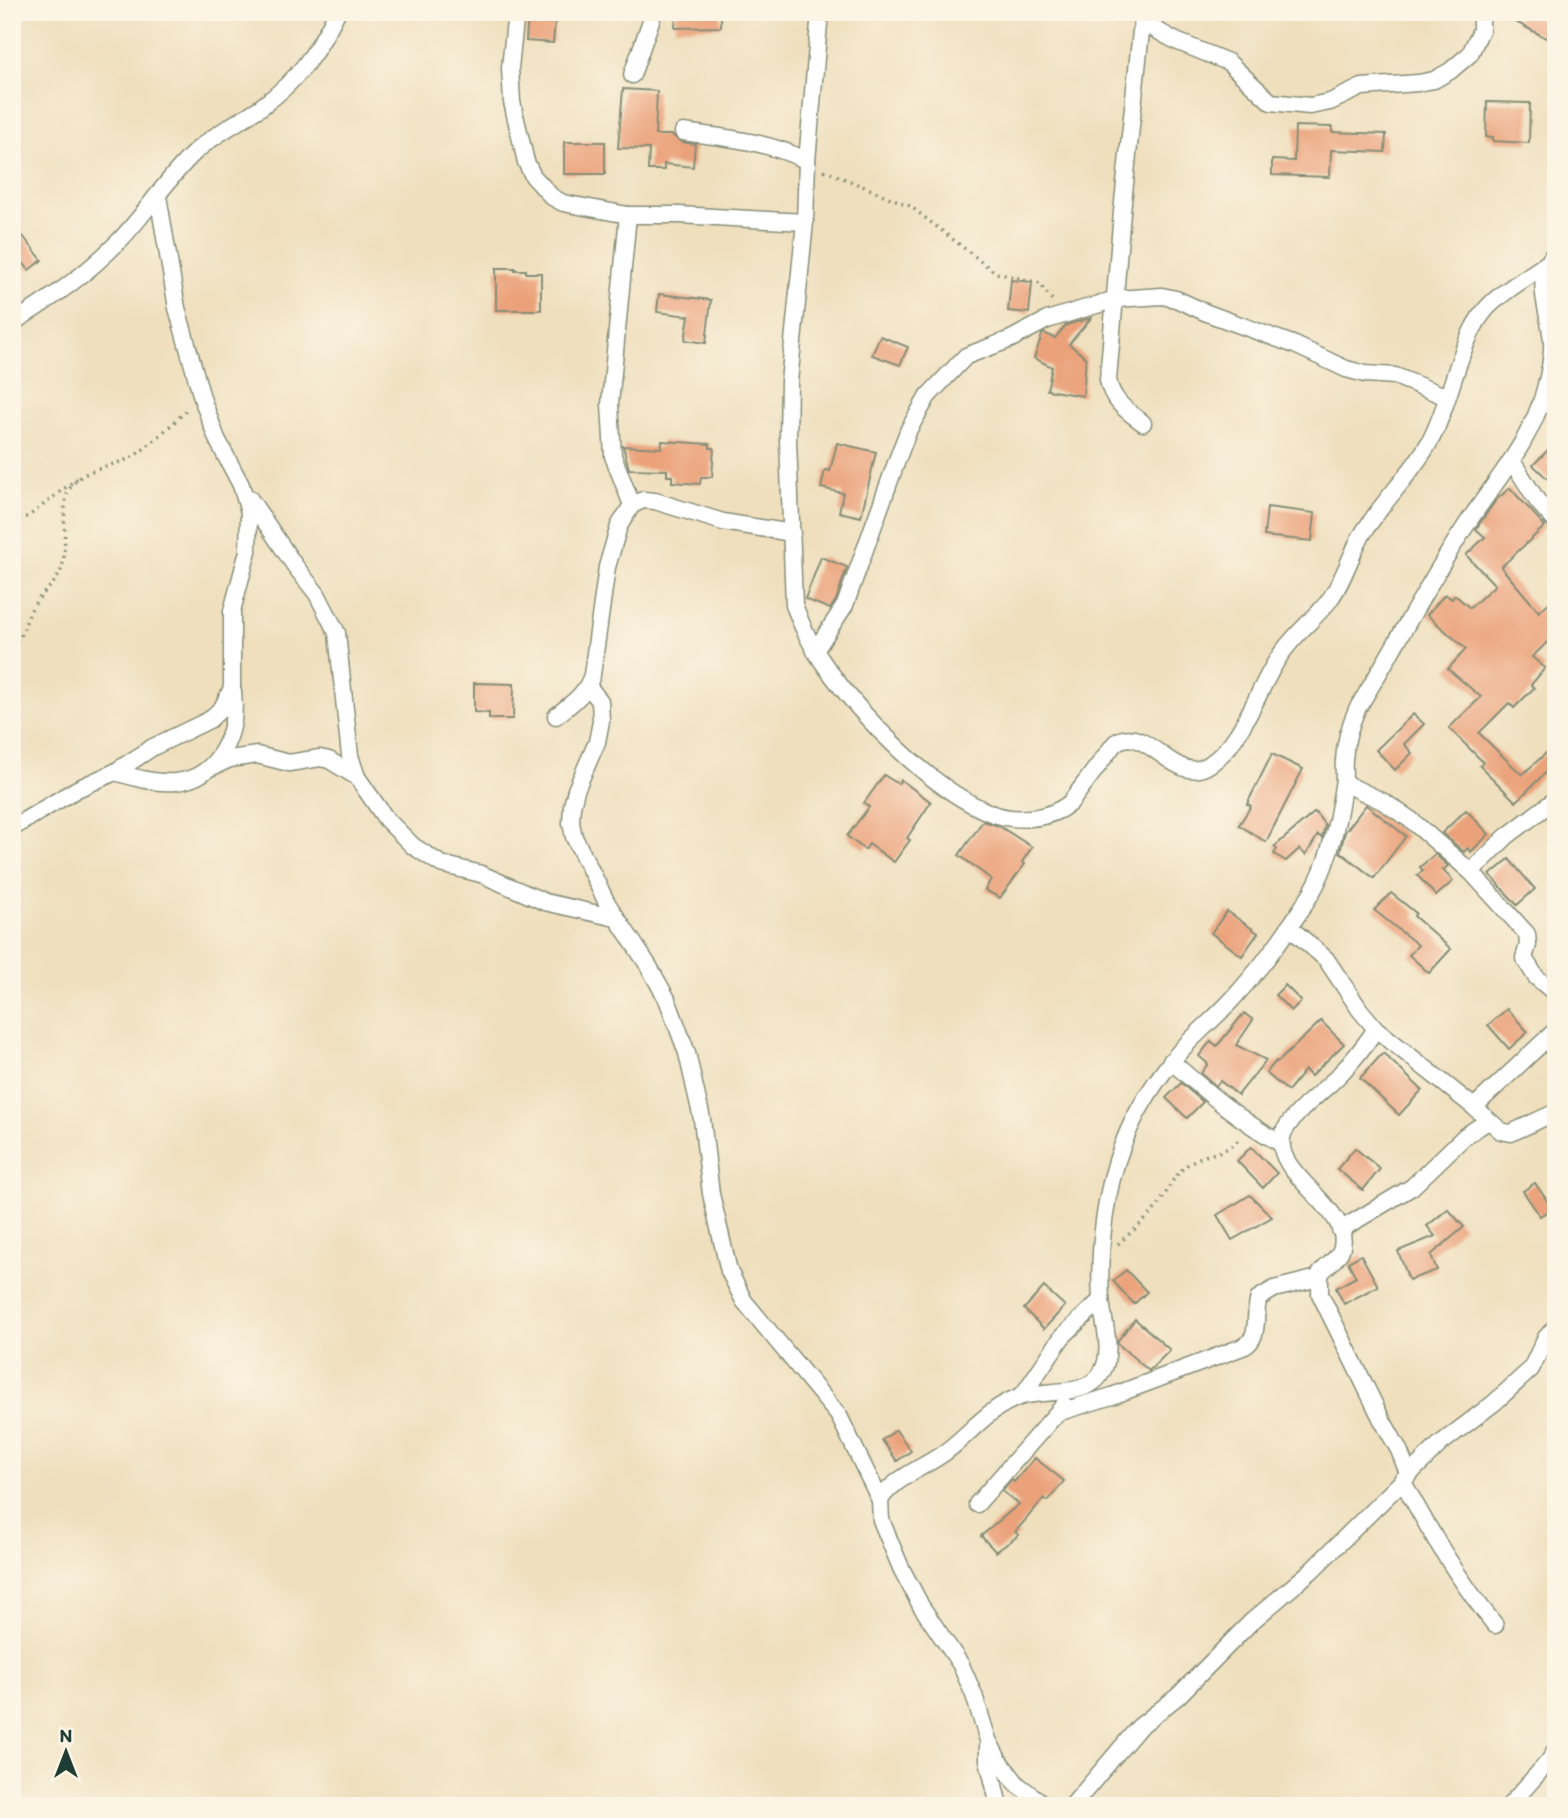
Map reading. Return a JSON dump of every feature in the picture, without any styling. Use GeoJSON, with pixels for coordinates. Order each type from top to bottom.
{"type":"FeatureCollection","features":[{"type":"Feature","properties":{"kind":"street"},"geometry":{"type":"LineString","coordinates":[[12,323],[44,304],[84,274],[119,242],[178,169],[197,150],[263,105],[299,75],[315,55],[337,12]]}},
{"type":"Feature","properties":{"kind":"street"},"geometry":{"type":"LineString","coordinates":[[516,12],[510,92],[520,138],[533,176],[552,197],[563,202],[628,215],[805,222]]}},
{"type":"Feature","properties":{"kind":"street"},"geometry":{"type":"LineString","coordinates":[[632,75],[654,12]]}},
{"type":"Feature","properties":{"kind":"street"},"geometry":{"type":"LineString","coordinates":[[820,12],[807,161],[805,222],[789,382],[791,583],[794,605],[815,651],[864,715],[893,744],[957,794],[990,813],[1031,818],[1061,811],[1115,743],[1125,738],[1138,740],[1176,765],[1187,769],[1200,769],[1210,765],[1243,724],[1277,659],[1330,599],[1359,540],[1430,441],[1458,365],[1485,311],[1546,264],[1556,250]]}},
{"type":"Feature","properties":{"kind":"street"},"geometry":{"type":"LineString","coordinates":[[1143,423],[1121,406],[1110,393],[1108,380],[1142,17],[1177,41],[1228,62],[1271,102],[1310,106],[1330,102],[1362,88],[1434,80],[1470,54],[1481,30],[1481,12]]}},
{"type":"Feature","properties":{"kind":"street"},"geometry":{"type":"LineString","coordinates":[[683,132],[769,145],[807,161]]}},
{"type":"Feature","properties":{"kind":"street"},"geometry":{"type":"LineString","coordinates":[[158,196],[177,308],[202,398],[217,439],[240,485],[317,594],[337,633],[350,756],[357,777],[397,830],[413,846],[441,864],[481,874],[545,902],[616,918]]}},
{"type":"Feature","properties":{"kind":"street"},"geometry":{"type":"LineString","coordinates":[[628,215],[610,404],[613,456],[632,505]]}},
{"type":"Feature","properties":{"kind":"street"},"geometry":{"type":"LineString","coordinates":[[880,1500],[890,1489],[944,1453],[979,1421],[1022,1396],[1075,1389],[1096,1381],[1102,1373],[1106,1363],[1106,1324],[1101,1300],[1105,1210],[1124,1141],[1143,1104],[1171,1062],[1237,995],[1267,958],[1313,889],[1335,828],[1344,783],[1346,742],[1357,709],[1463,529],[1528,435],[1545,392],[1554,345],[1542,282],[1546,264]]}},
{"type":"Feature","properties":{"kind":"street"},"geometry":{"type":"LineString","coordinates":[[815,651],[845,605],[909,429],[929,396],[966,356],[1011,339],[1030,328],[1116,299],[1162,296],[1295,345],[1346,369],[1365,374],[1395,376],[1447,397]]}},
{"type":"Feature","properties":{"kind":"street"},"geometry":{"type":"LineString","coordinates":[[1511,461],[1538,502],[1556,522]]}},
{"type":"Feature","properties":{"kind":"street"},"geometry":{"type":"LineString","coordinates":[[212,767],[231,732],[234,716],[232,611],[248,551],[250,527],[249,512],[240,485]]}},
{"type":"Feature","properties":{"kind":"street"},"geometry":{"type":"LineString","coordinates":[[556,716],[589,686],[596,661],[598,619],[607,567],[619,526],[632,505],[643,500],[655,501],[723,522],[792,533]]}},
{"type":"Feature","properties":{"kind":"street"},"geometry":{"type":"LineString","coordinates":[[589,686],[600,701],[601,721],[597,742],[576,790],[571,823],[580,851],[616,918],[649,965],[667,999],[687,1053],[702,1119],[711,1194],[729,1271],[744,1301],[839,1416],[880,1500],[881,1520],[901,1568],[921,1606],[944,1636],[961,1665],[988,1740],[1009,1776],[1030,1796],[1046,1806]]}},
{"type":"Feature","properties":{"kind":"street"},"geometry":{"type":"LineString","coordinates":[[12,828],[77,789],[115,772],[153,747],[208,720],[222,708],[232,688]]}},
{"type":"Feature","properties":{"kind":"street"},"geometry":{"type":"LineString","coordinates":[[115,772],[141,780],[176,782],[200,776],[212,767],[230,760],[257,755],[289,762],[320,758],[357,777]]}},
{"type":"Feature","properties":{"kind":"street"},"geometry":{"type":"LineString","coordinates":[[1344,783],[1384,802],[1411,820],[1471,872],[1527,934],[1528,944],[1524,958],[1536,977],[1556,995]]}},
{"type":"Feature","properties":{"kind":"street"},"geometry":{"type":"LineString","coordinates":[[1471,872],[1506,836],[1556,799]]}},
{"type":"Feature","properties":{"kind":"street"},"geometry":{"type":"LineString","coordinates":[[1289,927],[1326,959],[1360,1010],[1377,1029],[1504,1133],[1511,1133],[1556,1112]]}},
{"type":"Feature","properties":{"kind":"street"},"geometry":{"type":"LineString","coordinates":[[1377,1029],[1357,1056],[1287,1127],[1282,1144],[1289,1163],[1324,1203],[1340,1230],[1341,1253],[1318,1278],[1320,1294],[1370,1398],[1399,1450],[1405,1477],[1438,1546],[1463,1585],[1495,1625]]}},
{"type":"Feature","properties":{"kind":"street"},"geometry":{"type":"LineString","coordinates":[[1474,1107],[1556,1030]]}},
{"type":"Feature","properties":{"kind":"street"},"geometry":{"type":"LineString","coordinates":[[1171,1062],[1250,1125],[1282,1144]]}},
{"type":"Feature","properties":{"kind":"street"},"geometry":{"type":"LineString","coordinates":[[1340,1230],[1412,1187],[1465,1136],[1489,1121]]}},
{"type":"Feature","properties":{"kind":"street"},"geometry":{"type":"LineString","coordinates":[[1060,1412],[1112,1396],[1245,1346],[1254,1336],[1259,1298],[1274,1289],[1318,1278]]}},
{"type":"Feature","properties":{"kind":"street"},"geometry":{"type":"LineString","coordinates":[[1022,1396],[1062,1337],[1101,1300]]}},
{"type":"Feature","properties":{"kind":"street"},"geometry":{"type":"LineString","coordinates":[[1072,1806],[1139,1727],[1178,1696],[1251,1622],[1311,1571],[1440,1444],[1494,1403],[1531,1369],[1545,1339],[1556,1326]]}},
{"type":"Feature","properties":{"kind":"street"},"geometry":{"type":"LineString","coordinates":[[977,1504],[1060,1412],[1075,1389]]}},
{"type":"Feature","properties":{"kind":"street"},"geometry":{"type":"LineString","coordinates":[[988,1740],[988,1760],[999,1806]]}},
{"type":"Feature","properties":{"kind":"street"},"geometry":{"type":"LineString","coordinates":[[1508,1806],[1556,1750]]}},
{"type":"Feature","properties":{"kind":"path"},"geometry":{"type":"LineString","coordinates":[[807,161],[910,206],[996,273],[1007,277],[1032,279],[1040,283],[1060,316]]}},
{"type":"Feature","properties":{"kind":"path"},"geometry":{"type":"LineString","coordinates":[[12,522],[29,516],[74,479],[131,457],[202,398]]}},
{"type":"Feature","properties":{"kind":"path"},"geometry":{"type":"LineString","coordinates":[[12,647],[24,632],[32,608],[54,585],[60,574],[65,549],[66,497],[68,490],[84,475]]}},
{"type":"Feature","properties":{"kind":"path"},"geometry":{"type":"LineString","coordinates":[[1103,1260],[1161,1201],[1171,1181],[1186,1166],[1229,1149],[1250,1125]]}},
{"type":"Feature","properties":{"kind":"building"},"geometry":{"type":"Polygon","coordinates":[[[528,12],[556,12],[553,43],[526,41],[528,12]]]}},
{"type":"Feature","properties":{"kind":"building"},"geometry":{"type":"Polygon","coordinates":[[[676,12],[721,12],[721,27],[675,28],[676,12]]]}},
{"type":"Feature","properties":{"kind":"building"},"geometry":{"type":"Polygon","coordinates":[[[1522,12],[1537,12],[1556,23],[1556,31],[1546,38],[1516,22],[1522,12]]]}},
{"type":"Feature","properties":{"kind":"building"},"geometry":{"type":"Polygon","coordinates":[[[623,89],[657,91],[655,135],[672,135],[681,142],[695,144],[693,167],[664,164],[664,170],[648,170],[649,149],[618,148],[623,89]]]}},
{"type":"Feature","properties":{"kind":"building"},"geometry":{"type":"Polygon","coordinates":[[[1487,102],[1530,103],[1529,143],[1493,141],[1493,137],[1486,137],[1487,102]]]}},
{"type":"Feature","properties":{"kind":"building"},"geometry":{"type":"Polygon","coordinates":[[[1295,126],[1332,127],[1332,132],[1386,134],[1385,152],[1331,150],[1330,177],[1272,175],[1272,160],[1294,161],[1295,126]]]}},
{"type":"Feature","properties":{"kind":"building"},"geometry":{"type":"Polygon","coordinates":[[[564,142],[605,142],[605,174],[564,174],[564,142]]]}},
{"type":"Feature","properties":{"kind":"building"},"geometry":{"type":"Polygon","coordinates":[[[22,235],[42,260],[29,270],[12,250],[12,243],[22,235]]]}},
{"type":"Feature","properties":{"kind":"building"},"geometry":{"type":"Polygon","coordinates":[[[496,268],[541,273],[541,310],[496,310],[496,268]]]}},
{"type":"Feature","properties":{"kind":"building"},"geometry":{"type":"Polygon","coordinates":[[[1011,280],[1032,282],[1029,313],[1008,311],[1011,280]]]}},
{"type":"Feature","properties":{"kind":"building"},"geometry":{"type":"Polygon","coordinates":[[[659,294],[711,300],[706,343],[685,340],[689,316],[657,312],[659,294]]]}},
{"type":"Feature","properties":{"kind":"building"},"geometry":{"type":"Polygon","coordinates":[[[1091,318],[1069,344],[1086,358],[1083,396],[1047,390],[1052,367],[1034,358],[1042,335],[1044,333],[1055,338],[1066,325],[1091,318]]]}},
{"type":"Feature","properties":{"kind":"building"},"geometry":{"type":"Polygon","coordinates":[[[880,336],[908,347],[900,365],[872,355],[880,336]]]}},
{"type":"Feature","properties":{"kind":"building"},"geometry":{"type":"Polygon","coordinates":[[[662,441],[710,444],[710,448],[714,448],[712,477],[701,477],[700,484],[672,482],[672,476],[667,476],[667,470],[629,469],[623,446],[661,448],[662,441]]]}},
{"type":"Feature","properties":{"kind":"building"},"geometry":{"type":"Polygon","coordinates":[[[1556,442],[1556,487],[1533,465],[1556,442]]]}},
{"type":"Feature","properties":{"kind":"building"},"geometry":{"type":"Polygon","coordinates":[[[837,443],[876,452],[861,517],[839,512],[843,493],[821,488],[825,470],[830,471],[837,443]]]}},
{"type":"Feature","properties":{"kind":"building"},"geometry":{"type":"Polygon","coordinates":[[[1510,488],[1545,526],[1501,567],[1539,612],[1556,596],[1556,634],[1532,657],[1545,668],[1531,685],[1534,688],[1514,708],[1509,703],[1479,733],[1522,775],[1556,744],[1556,782],[1546,772],[1516,802],[1480,766],[1483,762],[1449,728],[1481,697],[1448,669],[1466,649],[1427,615],[1445,594],[1452,599],[1455,595],[1470,608],[1495,585],[1466,555],[1485,537],[1476,529],[1496,500],[1510,488]]]}},
{"type":"Feature","properties":{"kind":"building"},"geometry":{"type":"Polygon","coordinates":[[[1267,507],[1315,513],[1312,541],[1264,536],[1267,507]]]}},
{"type":"Feature","properties":{"kind":"building"},"geometry":{"type":"Polygon","coordinates":[[[821,557],[847,567],[836,600],[830,609],[805,599],[821,557]]]}},
{"type":"Feature","properties":{"kind":"building"},"geometry":{"type":"Polygon","coordinates":[[[474,683],[514,684],[513,719],[489,719],[489,713],[474,712],[474,683]]]}},
{"type":"Feature","properties":{"kind":"building"},"geometry":{"type":"Polygon","coordinates":[[[1413,714],[1424,724],[1404,744],[1412,753],[1395,770],[1376,750],[1413,714]]]}},
{"type":"Feature","properties":{"kind":"building"},"geometry":{"type":"Polygon","coordinates":[[[1272,754],[1303,769],[1266,842],[1239,825],[1251,806],[1247,804],[1272,754]]]}},
{"type":"Feature","properties":{"kind":"building"},"geometry":{"type":"Polygon","coordinates":[[[884,775],[898,784],[901,780],[931,802],[894,862],[869,844],[865,850],[847,836],[869,807],[864,803],[884,775]]]}},
{"type":"Feature","properties":{"kind":"building"},"geometry":{"type":"Polygon","coordinates":[[[1366,805],[1406,836],[1374,878],[1340,852],[1345,832],[1366,805]]]}},
{"type":"Feature","properties":{"kind":"building"},"geometry":{"type":"Polygon","coordinates":[[[1466,810],[1489,834],[1471,852],[1468,848],[1464,852],[1442,833],[1466,810]]]}},
{"type":"Feature","properties":{"kind":"building"},"geometry":{"type":"Polygon","coordinates":[[[1315,812],[1325,825],[1322,838],[1318,835],[1306,855],[1299,849],[1286,861],[1274,854],[1277,849],[1274,847],[1315,812]]]}},
{"type":"Feature","properties":{"kind":"building"},"geometry":{"type":"Polygon","coordinates":[[[983,821],[999,826],[1032,847],[1022,862],[1025,864],[1000,898],[985,890],[991,879],[959,855],[983,821]]]}},
{"type":"Feature","properties":{"kind":"building"},"geometry":{"type":"Polygon","coordinates":[[[1435,854],[1448,866],[1443,870],[1453,881],[1436,896],[1417,875],[1423,871],[1420,867],[1435,854]]]}},
{"type":"Feature","properties":{"kind":"building"},"geometry":{"type":"Polygon","coordinates":[[[1509,859],[1535,889],[1517,905],[1490,875],[1509,859]]]}},
{"type":"Feature","properties":{"kind":"building"},"geometry":{"type":"Polygon","coordinates":[[[1391,893],[1416,913],[1414,916],[1451,949],[1429,973],[1409,955],[1418,945],[1374,910],[1391,893]]]}},
{"type":"Feature","properties":{"kind":"building"},"geometry":{"type":"Polygon","coordinates":[[[1227,911],[1258,933],[1242,956],[1211,933],[1227,911]]]}},
{"type":"Feature","properties":{"kind":"building"},"geometry":{"type":"Polygon","coordinates":[[[1285,985],[1301,1001],[1291,1011],[1275,995],[1285,985]]]}},
{"type":"Feature","properties":{"kind":"building"},"geometry":{"type":"Polygon","coordinates":[[[1507,1009],[1528,1032],[1509,1049],[1488,1025],[1507,1009]]]}},
{"type":"Feature","properties":{"kind":"building"},"geometry":{"type":"Polygon","coordinates":[[[1244,1013],[1253,1020],[1236,1045],[1266,1060],[1238,1095],[1220,1081],[1216,1086],[1201,1073],[1208,1064],[1199,1056],[1211,1041],[1217,1046],[1244,1013]]]}},
{"type":"Feature","properties":{"kind":"building"},"geometry":{"type":"Polygon","coordinates":[[[1321,1021],[1344,1044],[1311,1076],[1305,1070],[1288,1091],[1266,1073],[1321,1021]]]}},
{"type":"Feature","properties":{"kind":"building"},"geometry":{"type":"Polygon","coordinates":[[[1383,1053],[1422,1090],[1399,1115],[1360,1078],[1383,1053]]]}},
{"type":"Feature","properties":{"kind":"building"},"geometry":{"type":"Polygon","coordinates":[[[1181,1083],[1203,1102],[1187,1118],[1166,1098],[1181,1083]]]}},
{"type":"Feature","properties":{"kind":"building"},"geometry":{"type":"Polygon","coordinates":[[[1251,1147],[1277,1173],[1263,1188],[1237,1161],[1251,1147]]]}},
{"type":"Feature","properties":{"kind":"building"},"geometry":{"type":"Polygon","coordinates":[[[1355,1148],[1380,1169],[1363,1190],[1337,1169],[1355,1148]]]}},
{"type":"Feature","properties":{"kind":"building"},"geometry":{"type":"Polygon","coordinates":[[[1535,1183],[1552,1208],[1540,1216],[1523,1191],[1535,1183]]]}},
{"type":"Feature","properties":{"kind":"building"},"geometry":{"type":"Polygon","coordinates":[[[1250,1195],[1272,1217],[1232,1240],[1217,1215],[1250,1195]]]}},
{"type":"Feature","properties":{"kind":"building"},"geometry":{"type":"Polygon","coordinates":[[[1448,1209],[1464,1227],[1431,1255],[1437,1270],[1409,1280],[1398,1251],[1435,1236],[1427,1226],[1448,1209]]]}},
{"type":"Feature","properties":{"kind":"building"},"geometry":{"type":"Polygon","coordinates":[[[1361,1255],[1378,1286],[1344,1304],[1336,1288],[1356,1277],[1348,1262],[1361,1255]]]}},
{"type":"Feature","properties":{"kind":"building"},"geometry":{"type":"Polygon","coordinates":[[[1126,1270],[1147,1292],[1134,1304],[1113,1281],[1126,1270]]]}},
{"type":"Feature","properties":{"kind":"building"},"geometry":{"type":"Polygon","coordinates":[[[1044,1287],[1065,1306],[1044,1329],[1024,1309],[1044,1287]]]}},
{"type":"Feature","properties":{"kind":"building"},"geometry":{"type":"Polygon","coordinates":[[[1135,1319],[1170,1350],[1149,1371],[1118,1344],[1118,1340],[1135,1319]]]}},
{"type":"Feature","properties":{"kind":"building"},"geometry":{"type":"Polygon","coordinates":[[[896,1430],[911,1451],[897,1461],[882,1440],[896,1430]]]}},
{"type":"Feature","properties":{"kind":"building"},"geometry":{"type":"Polygon","coordinates":[[[1035,1458],[1064,1481],[1048,1501],[1044,1498],[1015,1532],[1019,1535],[996,1552],[981,1536],[1019,1504],[1002,1491],[1012,1480],[1014,1482],[1035,1458]]]}}]}
